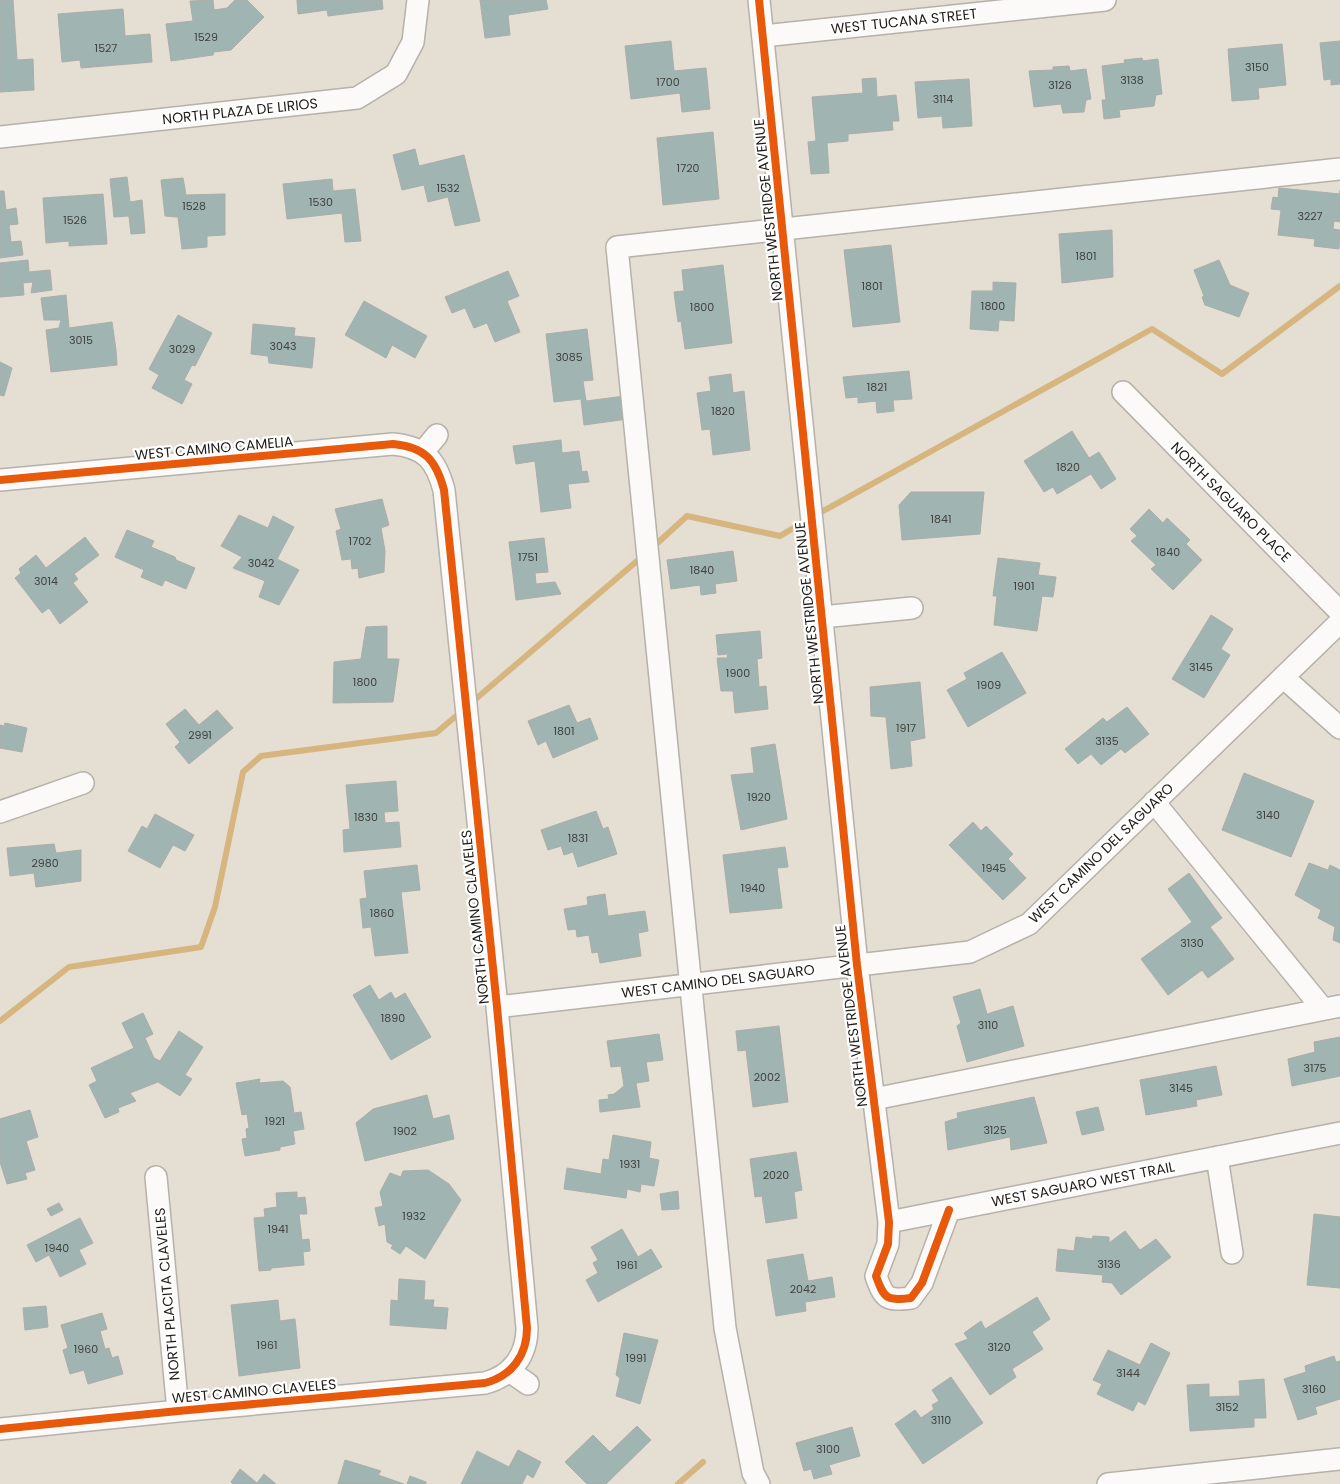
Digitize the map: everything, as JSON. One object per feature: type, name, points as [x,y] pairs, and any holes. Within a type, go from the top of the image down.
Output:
[{"type":"street","name":"NORTH PLAZA DE LIRIOS","points":[[0,137],[357,98],[396,74],[413,42],[418,0]]},
{"type":"street","name":"NORTH WESTRIDGE AVENUE","points":[[759,0],[857,965],[889,1222]]},
{"type":"street","name":"WEST TUCANA STREET","points":[[763,36],[1105,0]]},
{"type":"street","points":[[759,1484],[753,1473],[725,1328],[617,247],[1340,169]]},
{"type":"street","name":"NORTH SAGUARO PLACE","points":[[1123,392],[1340,612]]},
{"type":"street","points":[[426,454],[437,434]]},
{"type":"street","name":"WEST CAMINO CAMELIA","points":[[0,480],[393,444],[407,445],[426,454]]},
{"type":"street","name":"NORTH CAMINO CLAVELES","points":[[426,454],[438,470],[444,490],[497,1008],[527,1328],[527,1339],[522,1354],[508,1372]]},
{"type":"street","name":"NORTH WESTRIDGE AVENUE","points":[[822,617],[912,608]]},
{"type":"street","name":"WEST CAMINO DEL SAGUARO","points":[[497,1008],[970,952],[1029,924],[1340,622]]},
{"type":"street","points":[[1283,677],[1340,728]]},
{"type":"street","points":[[0,812],[83,782]]},
{"type":"street","points":[[874,1099],[1331,1007],[1154,802]]},
{"type":"street","name":"WEST SAGUARO WEST TRAIL","points":[[889,1222],[1340,1133]]},
{"type":"street","points":[[1217,1157],[1232,1254]]},
{"type":"street","name":"NORTH PLACITA CLAVELES","points":[[156,1177],[178,1411]]},
{"type":"street","points":[[889,1222],[888,1244],[876,1276],[881,1292],[893,1300],[911,1298],[922,1283],[949,1210]]},
{"type":"street","points":[[508,1372],[528,1384]]},
{"type":"street","name":"WEST CAMINO CLAVELES","points":[[0,1429],[485,1383],[499,1379],[508,1372]]},
{"type":"street","points":[[1108,1484],[1340,1459]]},
{"type":"building","points":[[0,0],[13,0],[17,60],[33,59],[34,90],[0,92]]},
{"type":"building","points":[[213,0],[214,10],[227,8],[235,0],[247,0],[264,17],[231,50],[214,52],[213,55],[171,61],[166,24],[193,21],[190,1]]},
{"type":"building","points":[[297,0],[382,0],[383,9],[328,16],[327,10],[298,14]]},
{"type":"building","points":[[480,0],[546,0],[548,9],[508,15],[510,35],[485,38]]},
{"type":"building","points":[[123,9],[125,36],[150,34],[152,62],[81,68],[80,60],[62,62],[58,14]]},
{"type":"building","points":[[671,41],[674,71],[706,68],[710,109],[682,112],[680,93],[631,99],[625,46]]},
{"type":"building","points":[[1340,41],[1340,84],[1331,85],[1331,79],[1324,80],[1320,43]]},
{"type":"building","points":[[1282,44],[1286,85],[1258,88],[1259,99],[1232,101],[1228,49]]},
{"type":"building","points":[[1142,58],[1143,61],[1158,59],[1162,94],[1156,95],[1154,106],[1119,110],[1120,117],[1104,119],[1102,100],[1106,100],[1102,66],[1125,63],[1124,60]]},
{"type":"building","points":[[1069,66],[1070,71],[1086,69],[1091,99],[1086,100],[1084,112],[1063,113],[1061,104],[1034,107],[1029,71],[1053,70],[1053,67]]},
{"type":"building","points":[[876,78],[877,97],[896,95],[899,121],[892,121],[893,130],[848,134],[848,141],[827,143],[829,173],[811,174],[808,142],[816,141],[812,97],[863,93],[862,79]]},
{"type":"building","points":[[969,79],[972,126],[943,128],[942,116],[918,118],[915,82]]},
{"type":"building","points":[[713,132],[719,199],[663,205],[657,138]]},
{"type":"building","points":[[415,149],[419,166],[464,155],[480,221],[455,226],[448,197],[428,202],[424,185],[402,190],[393,155]]},
{"type":"building","points":[[127,177],[130,202],[142,200],[145,233],[131,234],[129,216],[114,217],[110,179]]},
{"type":"building","points":[[183,178],[186,195],[225,194],[225,235],[207,236],[207,247],[182,249],[178,217],[165,216],[161,180]]},
{"type":"building","points":[[332,179],[333,191],[355,189],[361,241],[345,242],[342,213],[287,219],[283,184]]},
{"type":"building","points":[[1279,188],[1340,194],[1340,222],[1334,221],[1333,229],[1340,230],[1339,249],[1314,246],[1315,239],[1278,235],[1281,210],[1271,209],[1273,197],[1278,198]]},
{"type":"building","points":[[0,191],[4,191],[6,210],[16,208],[18,224],[9,225],[11,242],[21,241],[23,255],[0,258]]},
{"type":"building","points":[[103,194],[107,244],[69,246],[69,241],[46,243],[43,198]]},
{"type":"building","points":[[1112,230],[1113,277],[1062,283],[1059,234]]},
{"type":"building","points":[[891,245],[900,322],[853,327],[844,250]]},
{"type":"building","points":[[28,260],[29,272],[50,270],[52,290],[31,293],[33,282],[23,283],[24,295],[0,297],[0,263]]},
{"type":"building","points":[[1219,260],[1230,285],[1249,293],[1239,317],[1205,305],[1202,297],[1204,296],[1194,270]]},
{"type":"building","points":[[723,265],[732,343],[685,349],[681,321],[678,322],[674,292],[684,291],[682,270]]},
{"type":"building","points":[[508,271],[519,296],[507,301],[520,332],[495,342],[487,323],[474,328],[465,308],[452,313],[445,297]]},
{"type":"building","points":[[993,282],[1016,283],[1014,321],[999,320],[998,331],[970,329],[972,291],[993,291]]},
{"type":"building","points":[[66,295],[69,328],[112,322],[117,365],[51,372],[46,330],[59,328],[61,320],[44,320],[41,298]]},
{"type":"building","points":[[364,301],[427,336],[415,358],[392,345],[386,358],[345,335]]},
{"type":"building","points":[[178,315],[212,333],[195,366],[192,365],[184,380],[192,384],[182,404],[152,388],[159,375],[149,369]]},
{"type":"building","points":[[253,324],[295,328],[294,336],[315,338],[312,368],[269,363],[268,356],[251,354]]},
{"type":"building","points":[[587,329],[593,380],[583,381],[586,401],[625,396],[628,419],[584,425],[581,399],[554,402],[546,334]]},
{"type":"building","points":[[0,362],[12,368],[4,396],[0,395]]},
{"type":"building","points":[[909,371],[912,399],[893,400],[894,411],[877,413],[876,401],[858,403],[858,397],[846,398],[843,377]]},
{"type":"building","points":[[731,374],[733,393],[744,391],[750,450],[713,455],[710,429],[702,430],[697,393],[711,391],[709,377]]},
{"type":"building","points":[[1072,431],[1089,458],[1099,452],[1116,479],[1101,489],[1091,474],[1057,494],[1053,487],[1044,492],[1024,461]]},
{"type":"building","points":[[561,440],[562,453],[579,451],[582,472],[587,471],[589,482],[568,484],[571,508],[541,512],[535,461],[516,464],[513,446]]},
{"type":"building","points":[[911,492],[984,492],[980,534],[902,540],[899,505]]},
{"type":"building","points":[[382,499],[389,525],[381,528],[385,551],[384,572],[359,578],[358,568],[352,569],[351,559],[342,560],[336,531],[341,529],[335,509]]},
{"type":"building","points":[[1149,509],[1163,523],[1167,518],[1190,540],[1186,544],[1202,560],[1173,590],[1151,569],[1156,565],[1131,541],[1137,536],[1130,529]]},
{"type":"building","points":[[239,515],[268,528],[273,516],[294,527],[277,559],[299,570],[279,605],[259,597],[265,581],[233,568],[242,557],[221,546]]},
{"type":"building","points":[[127,530],[154,541],[151,547],[195,568],[186,589],[165,580],[162,586],[141,577],[144,570],[115,557]]},
{"type":"building","points":[[85,537],[99,555],[74,574],[78,579],[73,583],[88,602],[60,624],[49,608],[42,613],[15,578],[21,573],[19,569],[36,555],[46,568]]},
{"type":"building","points":[[544,538],[548,572],[535,573],[536,584],[555,582],[561,594],[516,600],[509,542]]},
{"type":"building","points":[[733,551],[737,581],[715,584],[716,593],[701,595],[700,585],[671,589],[667,560]]},
{"type":"building","points":[[998,558],[1040,563],[1038,575],[1056,577],[1053,597],[1042,596],[1037,631],[994,625],[997,596],[993,596]]},
{"type":"building","points":[[1211,615],[1233,629],[1221,649],[1230,655],[1204,698],[1172,679]]},
{"type":"building","points":[[387,626],[387,659],[399,659],[393,702],[333,703],[334,662],[361,659],[366,627]]},
{"type":"building","points":[[760,631],[762,658],[757,659],[759,687],[766,686],[768,709],[735,713],[733,691],[721,691],[717,658],[727,658],[728,654],[718,655],[716,635]]},
{"type":"building","points":[[1002,652],[1026,693],[968,727],[947,690],[967,679],[964,673]]},
{"type":"building","points":[[920,682],[925,738],[910,741],[912,766],[891,769],[886,717],[871,716],[870,687]]},
{"type":"building","points":[[569,705],[577,723],[590,718],[598,739],[553,758],[546,741],[538,745],[528,721]]},
{"type":"building","points":[[1127,707],[1149,734],[1125,753],[1121,749],[1101,765],[1091,754],[1078,764],[1065,749],[1103,718],[1107,722]]},
{"type":"building","points":[[185,709],[199,725],[217,710],[233,728],[189,764],[175,747],[180,742],[166,724]]},
{"type":"building","points":[[5,723],[27,728],[22,752],[0,748],[0,725],[4,726]]},
{"type":"building","points":[[775,744],[787,819],[741,830],[731,775],[754,773],[751,748]]},
{"type":"building","points":[[1244,773],[1314,801],[1291,857],[1222,830]]},
{"type":"building","points":[[396,781],[398,811],[384,812],[385,823],[399,822],[401,847],[344,852],[343,830],[350,829],[346,785]]},
{"type":"building","points":[[596,811],[603,829],[608,827],[617,854],[578,867],[573,852],[564,855],[561,846],[548,850],[541,830]]},
{"type":"building","points":[[155,814],[194,835],[185,851],[173,845],[160,868],[128,851],[142,826],[147,829]]},
{"type":"building","points":[[973,822],[981,831],[986,826],[1013,854],[1008,859],[1026,878],[1003,900],[949,845]]},
{"type":"building","points":[[54,844],[56,853],[81,850],[81,881],[36,887],[34,873],[10,876],[7,848]]},
{"type":"building","points":[[785,847],[788,867],[777,868],[782,908],[730,913],[723,855]]},
{"type":"building","points":[[1309,863],[1328,870],[1330,865],[1340,870],[1340,943],[1333,940],[1335,927],[1318,918],[1321,910],[1295,895]]},
{"type":"building","points":[[417,865],[420,890],[401,892],[408,953],[375,956],[371,927],[363,928],[360,899],[367,898],[364,871]]},
{"type":"building","points":[[1189,873],[1222,918],[1210,927],[1234,959],[1208,978],[1202,970],[1168,995],[1141,959],[1192,922],[1168,889]]},
{"type":"building","points":[[605,894],[608,916],[645,911],[648,931],[638,933],[641,956],[600,963],[598,952],[592,953],[589,935],[577,937],[576,929],[568,930],[564,909],[588,905],[587,897]]},
{"type":"building","points":[[370,985],[379,1000],[391,992],[395,999],[405,993],[431,1037],[391,1060],[353,995]]},
{"type":"building","points":[[980,989],[987,1014],[1013,1006],[1024,1046],[967,1062],[957,1026],[961,1023],[953,997]]},
{"type":"building","points":[[143,1013],[153,1034],[145,1038],[154,1058],[160,1061],[179,1031],[203,1047],[185,1075],[192,1079],[180,1096],[158,1082],[130,1093],[136,1101],[118,1108],[119,1112],[105,1118],[89,1085],[97,1081],[91,1068],[134,1048],[122,1023]]},
{"type":"building","points":[[779,1026],[788,1102],[753,1107],[746,1050],[738,1051],[736,1031]]},
{"type":"building","points":[[659,1034],[663,1060],[646,1062],[649,1081],[636,1083],[640,1107],[600,1112],[599,1100],[609,1099],[608,1095],[614,1094],[624,1086],[621,1066],[611,1067],[607,1041]]},
{"type":"building","points":[[1340,1037],[1340,1076],[1292,1086],[1288,1059],[1315,1052],[1314,1042]]},
{"type":"building","points":[[1216,1066],[1222,1095],[1196,1100],[1197,1106],[1146,1115],[1140,1080]]},
{"type":"building","points":[[260,1079],[259,1083],[283,1081],[290,1087],[294,1113],[301,1112],[304,1129],[293,1131],[295,1144],[280,1147],[280,1150],[245,1156],[242,1139],[247,1138],[246,1129],[249,1128],[247,1114],[242,1115],[236,1083]]},
{"type":"building","points":[[427,1095],[433,1119],[449,1115],[454,1139],[365,1161],[356,1123],[373,1109]]},
{"type":"building","points":[[1034,1097],[1047,1143],[1011,1150],[1010,1137],[948,1150],[945,1122],[958,1118],[957,1113]]},
{"type":"building","points":[[1098,1107],[1104,1130],[1082,1135],[1076,1112]]},
{"type":"building","points":[[30,1110],[38,1137],[26,1141],[35,1170],[25,1173],[27,1179],[7,1184],[0,1162],[0,1119]]},
{"type":"building","points":[[613,1135],[651,1142],[649,1158],[659,1160],[654,1186],[641,1184],[640,1192],[627,1189],[626,1198],[564,1189],[567,1168],[601,1174],[603,1159],[609,1160]]},
{"type":"building","points":[[796,1152],[802,1190],[794,1192],[797,1218],[766,1223],[762,1196],[755,1197],[750,1159]]},
{"type":"building","points":[[428,1170],[449,1184],[461,1200],[425,1259],[406,1246],[400,1254],[391,1248],[393,1245],[387,1242],[385,1224],[379,1226],[375,1208],[383,1206],[380,1192],[390,1173],[401,1177],[403,1171]]},
{"type":"building","points":[[678,1191],[679,1209],[662,1210],[660,1194]]},
{"type":"building","points":[[297,1192],[297,1198],[305,1197],[307,1214],[299,1214],[302,1240],[309,1239],[310,1251],[303,1252],[304,1265],[259,1271],[254,1218],[265,1217],[264,1209],[277,1207],[276,1193]]},
{"type":"building","points":[[59,1203],[63,1210],[51,1216],[47,1209]]},
{"type":"building","points":[[1314,1214],[1340,1217],[1340,1288],[1307,1285]]},
{"type":"building","points":[[80,1218],[93,1243],[79,1250],[86,1264],[60,1277],[49,1255],[36,1262],[27,1245]]},
{"type":"building","points":[[622,1229],[638,1257],[651,1249],[662,1267],[598,1302],[586,1280],[598,1273],[593,1263],[598,1260],[591,1247]]},
{"type":"building","points":[[1125,1231],[1140,1250],[1156,1239],[1171,1257],[1121,1295],[1112,1283],[1102,1282],[1103,1275],[1056,1271],[1058,1249],[1074,1251],[1076,1237],[1092,1239],[1093,1236],[1109,1237],[1109,1243]]},
{"type":"building","points":[[803,1254],[808,1281],[832,1277],[835,1297],[805,1302],[806,1311],[776,1316],[767,1260]]},
{"type":"building","points":[[399,1279],[425,1281],[424,1300],[434,1300],[433,1307],[448,1308],[446,1329],[390,1325],[391,1300],[398,1301]]},
{"type":"building","points":[[1037,1297],[1050,1319],[1032,1332],[1043,1349],[1012,1369],[1016,1377],[990,1395],[955,1344],[968,1339],[964,1333],[981,1321],[985,1329]]},
{"type":"building","points":[[278,1300],[280,1321],[295,1319],[300,1368],[239,1376],[231,1305]]},
{"type":"building","points":[[46,1306],[48,1327],[25,1330],[23,1308]]},
{"type":"building","points":[[102,1313],[107,1329],[100,1331],[105,1349],[109,1348],[112,1358],[118,1356],[123,1374],[88,1384],[84,1370],[70,1374],[63,1350],[68,1348],[61,1325]]},
{"type":"building","points":[[624,1333],[658,1340],[640,1404],[616,1396],[620,1378],[616,1375]]},
{"type":"building","points":[[1151,1343],[1170,1353],[1145,1405],[1138,1401],[1133,1411],[1097,1394],[1102,1384],[1093,1380],[1108,1350],[1140,1365]]},
{"type":"building","points":[[1334,1356],[1336,1362],[1340,1361],[1340,1399],[1315,1407],[1317,1414],[1298,1420],[1284,1379],[1306,1372],[1305,1366]]},
{"type":"building","points":[[951,1377],[983,1423],[923,1464],[895,1424],[915,1410],[921,1418],[934,1409],[932,1405],[939,1401],[932,1390]]},
{"type":"building","points":[[1264,1379],[1266,1418],[1254,1418],[1254,1427],[1190,1431],[1187,1385],[1209,1384],[1209,1397],[1240,1396],[1239,1381]]},
{"type":"building","points":[[637,1426],[651,1440],[606,1484],[587,1484],[565,1462],[593,1435],[610,1452]]},
{"type":"building","points":[[852,1427],[860,1456],[829,1465],[832,1474],[814,1479],[811,1469],[804,1471],[796,1443]]},
{"type":"building","points":[[518,1450],[541,1462],[533,1478],[527,1474],[522,1484],[461,1484],[477,1451],[509,1467]]},
{"type":"building","points":[[345,1460],[381,1471],[378,1475],[404,1484],[338,1484]]},
{"type":"building","points":[[240,1469],[257,1483],[264,1474],[276,1484],[233,1484],[231,1482]]},
{"type":"building","points":[[410,1476],[426,1482],[426,1484],[407,1484]]},
{"type":"waterway","points":[[816,515],[1152,329],[1222,374],[1340,286]]},
{"type":"waterway","points":[[652,548],[687,516],[780,536],[807,520]]},
{"type":"waterway","points":[[471,703],[644,555]]},
{"type":"waterway","points":[[0,1021],[69,967],[201,947],[215,907],[243,772],[261,756],[436,733],[462,711]]},
{"type":"waterway","points":[[678,1484],[703,1462]]},
{"type":"cycle path","points":[[759,0],[857,965],[889,1222],[888,1244],[876,1276],[881,1290],[888,1297],[897,1299],[911,1298],[922,1283],[949,1210]]},
{"type":"cycle path","points":[[0,480],[393,444],[413,448],[428,457],[433,463],[444,490],[497,1007],[527,1328],[524,1347],[516,1363],[503,1375],[485,1383],[0,1429]]}]
